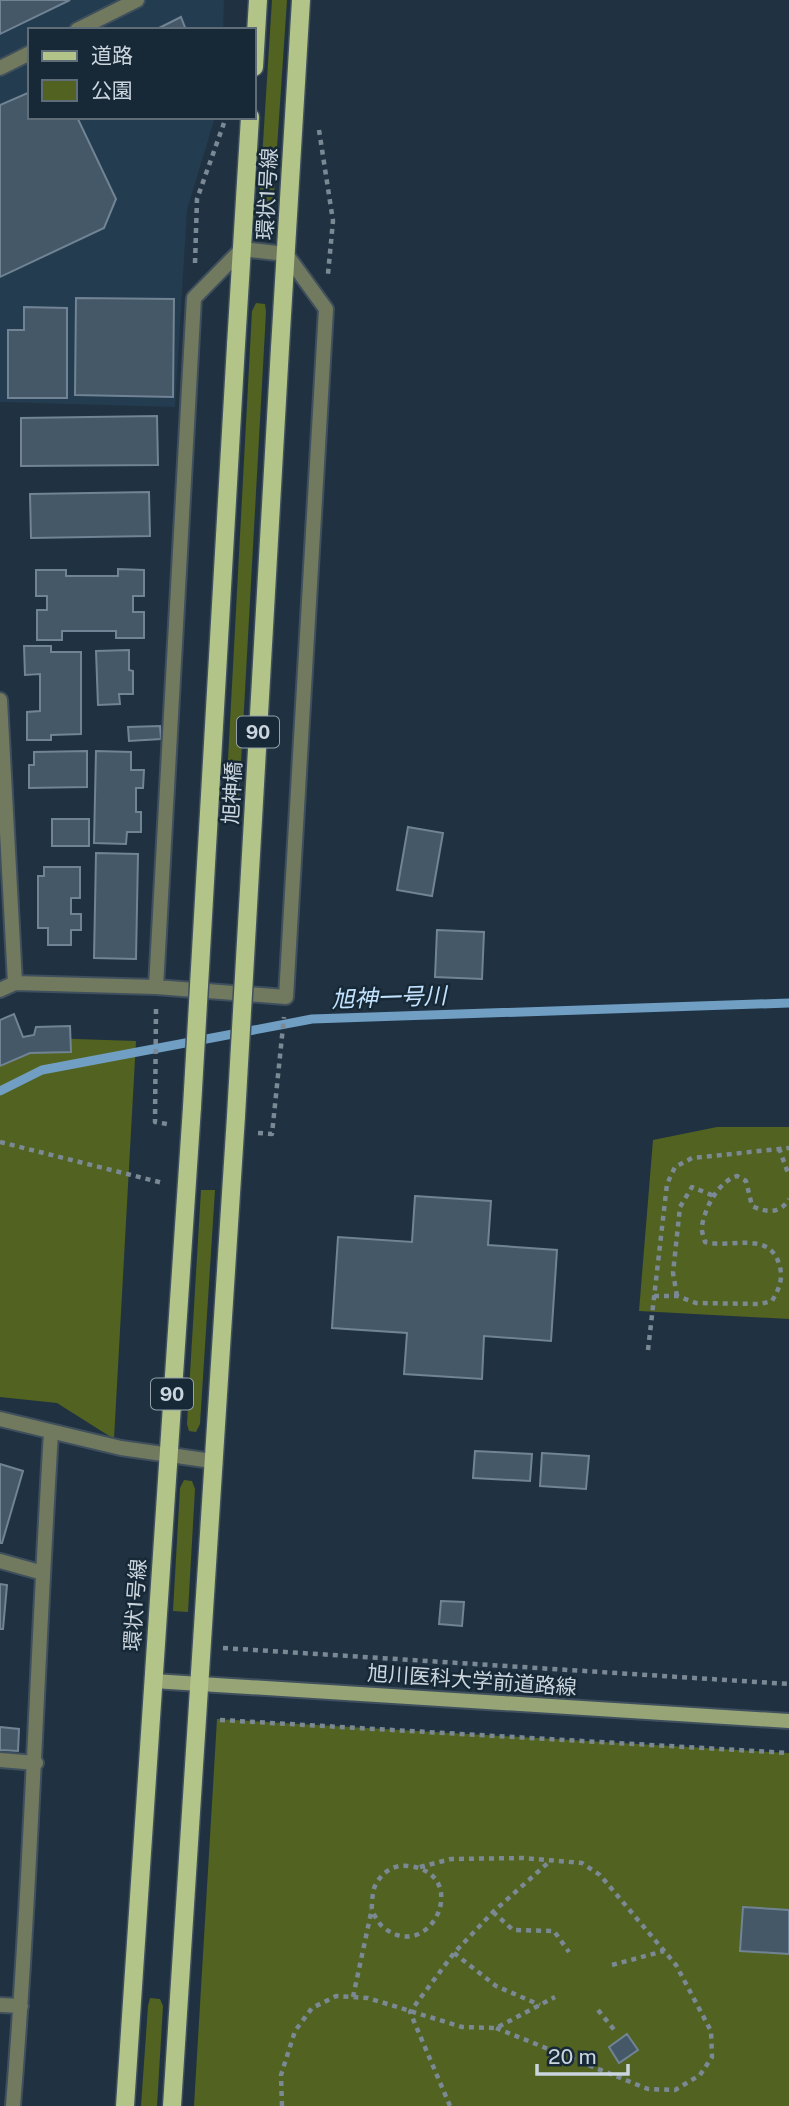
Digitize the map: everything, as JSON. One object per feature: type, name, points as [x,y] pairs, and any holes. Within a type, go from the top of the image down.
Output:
[{"type":"main road","points":[[256,34],[258,0]]},
{"type":"main road","name":"環状1号線","points":[[280,348],[301,0]]},
{"type":"main road","name":"環状1号線","points":[[236,345],[250,119]]},
{"type":"main road","name":"旭神橋","points":[[192,1107],[236,345]]},
{"type":"main road","name":"旭神橋","points":[[212,1461],[236,1116],[280,348]]},
{"type":"main road","name":"環状1号線","points":[[125,2106],[192,1107]]},
{"type":"main road","name":"90","points":[[172,2106],[212,1461]]},
{"type":"street","points":[[81,28],[137,0]]},
{"type":"street","points":[[0,68],[28,54]]},
{"type":"street","points":[[0,990],[15,983],[156,987],[286,997],[326,309],[286,254],[242,249],[194,298],[156,987]]},
{"type":"street","points":[[0,700],[15,983]]},
{"type":"street","points":[[0,1419],[51,1433],[212,1461]]},
{"type":"street","points":[[13,2106],[36,1763],[51,1433]]},
{"type":"street","points":[[0,1561],[43,1573]]},
{"type":"street","name":"旭川医科大学前道路線","points":[[153,1681],[789,1721]]},
{"type":"street","points":[[0,1760],[36,1763]]},
{"type":"street","points":[[0,2005],[21,2006]]},
{"type":"path","points":[[194,298],[197,200],[226,119]]},
{"type":"path","points":[[318,123],[333,220],[326,309]]},
{"type":"path","points":[[156,987],[155,1122],[167,1124]]},
{"type":"path","points":[[253,1133],[272,1134],[286,997]]},
{"type":"path","points":[[0,1142],[163,1183]]},
{"type":"path","points":[[779,1148],[789,1176]]},
{"type":"path","points":[[648,1350],[667,1184],[675,1167],[692,1157],[789,1148]]},
{"type":"path","points":[[654,1296],[677,1296],[696,1303],[760,1304],[772,1301],[779,1290],[782,1273],[777,1256],[766,1247],[749,1242],[717,1246],[705,1242],[701,1228],[714,1196],[727,1179],[737,1176],[746,1181],[752,1206],[765,1212],[778,1210],[789,1199]]},
{"type":"path","points":[[677,1296],[673,1273],[680,1207],[692,1188],[714,1196]]},
{"type":"path","points":[[222,1648],[789,1684]]},
{"type":"path","points":[[218,1719],[789,1753]]},
{"type":"path","points":[[282,2106],[281,2075],[295,2031],[312,2008],[336,1996],[368,1998],[462,2027],[496,2028],[648,2088],[676,2090],[700,2074],[712,2057],[710,2031],[676,1965],[600,1875],[582,1863],[523,1858],[451,1859],[420,1867],[401,1865],[383,1873],[372,1889],[371,1909],[353,1997]]},
{"type":"path","points":[[411,2012],[454,1953],[493,1912],[551,1860]]},
{"type":"path","points":[[371,1909],[381,1926],[400,1936],[421,1934],[437,1920],[442,1900],[436,1880],[420,1867]]},
{"type":"path","points":[[493,1912],[513,1930],[554,1931],[569,1952]]},
{"type":"path","points":[[612,1965],[664,1951]]},
{"type":"path","points":[[454,1953],[496,1986],[541,2005]]},
{"type":"path","points":[[496,2028],[555,1997]]},
{"type":"path","points":[[598,2010],[616,2032]]},
{"type":"path","points":[[411,2012],[450,2106]]},
{"type":"shaded area","points":[[0,0],[224,0],[223,28],[28,28],[28,119],[214,119],[187,210],[175,407],[0,402]]},
{"type":"green space","points":[[272,0],[287,0],[273,207],[269,212],[262,211],[259,206]]},
{"type":"green space","points":[[256,303],[265,304],[266,312],[238,817],[225,816],[252,311]]},
{"type":"green space","points":[[15,1037],[136,1041],[114,1439],[57,1403],[0,1397],[0,1044]]},
{"type":"green space","points":[[717,1127],[789,1127],[789,1319],[639,1311],[653,1140]]},
{"type":"green space","points":[[201,1190],[215,1190],[200,1424],[196,1432],[189,1431],[187,1424]]},
{"type":"green space","points":[[184,1480],[192,1481],[195,1489],[188,1612],[173,1611],[180,1488]]},
{"type":"green space","points":[[217,1719],[789,1753],[789,2106],[194,2106]]},
{"type":"green space","points":[[150,1998],[160,1999],[163,2006],[157,2106],[141,2106],[148,2006]]},
{"type":"building","points":[[0,0],[70,0],[0,34]]},
{"type":"building","points":[[181,17],[185,28],[159,28]]},
{"type":"building","points":[[28,93],[28,119],[78,119],[116,199],[104,228],[0,277],[0,105]]},
{"type":"building","points":[[76,298],[174,299],[173,397],[75,395]]},
{"type":"building","points":[[24,307],[67,308],[67,398],[8,398],[8,330],[24,330]]},
{"type":"building","points":[[157,416],[158,465],[21,466],[21,418]]},
{"type":"building","points":[[149,492],[150,536],[31,538],[30,494]]},
{"type":"building","points":[[118,569],[144,570],[144,596],[133,596],[133,612],[144,612],[144,638],[116,638],[116,631],[62,631],[62,640],[37,640],[37,610],[47,610],[47,596],[36,596],[36,570],[66,570],[66,576],[118,576]]},
{"type":"building","points":[[24,646],[51,646],[51,652],[81,652],[81,734],[51,735],[51,740],[27,740],[27,712],[40,711],[40,674],[25,675]]},
{"type":"building","points":[[129,650],[133,694],[119,694],[120,704],[98,705],[96,651]]},
{"type":"building","points":[[160,726],[161,739],[129,741],[128,727]]},
{"type":"building","points":[[87,751],[87,787],[29,788],[29,765],[34,765],[34,752]]},
{"type":"building","points":[[96,751],[131,752],[131,770],[144,770],[143,788],[136,788],[136,812],[141,812],[141,832],[127,832],[126,844],[94,843]]},
{"type":"building","points":[[52,819],[89,819],[89,846],[52,846]]},
{"type":"building","points":[[408,827],[443,833],[432,896],[397,890]]},
{"type":"building","points":[[96,853],[138,854],[136,959],[94,958]]},
{"type":"building","points":[[44,867],[80,867],[80,898],[71,898],[71,914],[81,914],[81,930],[71,930],[71,945],[48,945],[48,928],[38,928],[38,876],[44,876]]},
{"type":"building","points":[[437,930],[484,932],[482,979],[435,977]]},
{"type":"building","points":[[14,1014],[23,1037],[34,1035],[36,1027],[70,1026],[71,1052],[30,1053],[0,1066],[0,1020]]},
{"type":"building","points":[[415,1196],[491,1201],[488,1245],[557,1250],[551,1341],[484,1336],[482,1379],[404,1374],[407,1333],[332,1328],[338,1237],[412,1242]]},
{"type":"building","points":[[475,1451],[532,1454],[530,1481],[473,1478]]},
{"type":"building","points":[[542,1453],[589,1456],[586,1489],[540,1486]]},
{"type":"building","points":[[0,1464],[23,1471],[2,1543],[0,1543]]},
{"type":"building","points":[[0,1584],[7,1585],[3,1629],[0,1629]]},
{"type":"building","points":[[441,1601],[464,1602],[462,1626],[439,1624]]},
{"type":"building","points":[[0,1727],[19,1729],[18,1751],[0,1750]]},
{"type":"building","points":[[743,1907],[789,1910],[789,1954],[740,1951]]},
{"type":"building","points":[[627,2034],[638,2050],[619,2063],[609,2047]]},
{"type":"waterway","name":"旭神一号川","points":[[0,1091],[42,1070],[312,1019],[789,1003]]}]
